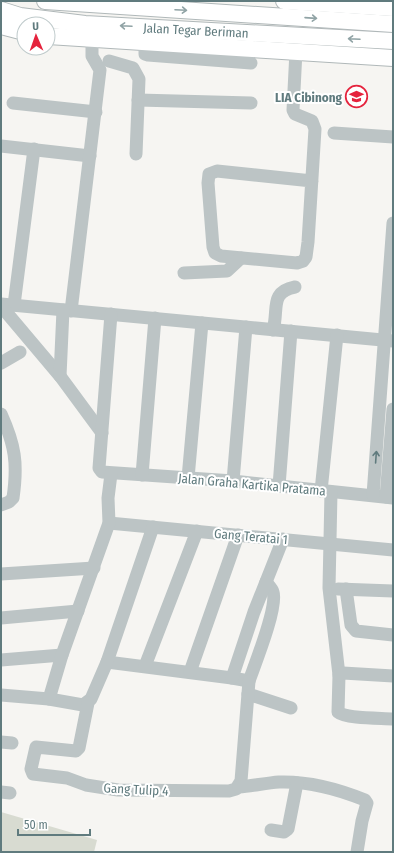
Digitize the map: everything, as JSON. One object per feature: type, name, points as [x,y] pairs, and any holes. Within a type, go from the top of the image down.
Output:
[{"type":"main road","name":"Jalan Tegar Beriman","points":[[45,1],[86,5],[260,8],[393,24]]},
{"type":"main road","points":[[284,1],[393,8]]},
{"type":"main road","points":[[85,24],[86,5]]},
{"type":"main road","name":"Jalan Tegar Beriman","points":[[1,10],[20,16],[255,49],[393,58]]},
{"type":"main road","points":[[1,26],[16,30]]},
{"type":"main road","name":"Jalan Tegar Beriman","points":[[56,37],[145,42],[211,53],[393,41]]},
{"type":"street","points":[[92,39],[92,56],[105,65],[133,68],[139,78],[136,154]]},
{"type":"street","points":[[60,376],[67,310],[96,112],[105,65],[114,40]]},
{"type":"street","points":[[296,51],[293,110],[295,114],[312,121],[314,124],[312,181],[306,256],[302,261],[297,263],[221,256],[215,253],[213,247],[208,183],[209,174],[217,171],[312,181]]},
{"type":"street","points":[[138,100],[251,103]]},
{"type":"street","points":[[12,103],[96,112]]},
{"type":"street","points":[[334,133],[393,137]]},
{"type":"street","points":[[1,146],[90,156]]},
{"type":"street","points":[[34,149],[5,305],[102,433]]},
{"type":"street","points":[[384,497],[393,223]]},
{"type":"street","points":[[184,273],[227,271],[241,258]]},
{"type":"street","points":[[273,330],[278,296],[284,289],[295,286]]},
{"type":"street","points":[[5,305],[389,340]]},
{"type":"street","points":[[49,699],[62,655],[109,523],[108,503],[111,474],[102,472],[99,468],[111,314]]},
{"type":"street","points":[[142,475],[155,318]]},
{"type":"street","points":[[188,478],[202,323]]},
{"type":"street","points":[[233,481],[246,327]]},
{"type":"street","points":[[279,486],[291,331]]},
{"type":"street","points":[[338,336],[326,491],[330,544],[329,588],[339,675],[338,712],[341,714],[393,719]]},
{"type":"street","points":[[1,363],[20,352]]},
{"type":"street","points":[[384,497],[393,409]]},
{"type":"street","points":[[1,414],[10,435],[15,453],[13,498],[10,502],[1,505]]},
{"type":"street","name":"Jalan Graha Kartika Pratama","points":[[111,474],[233,481],[384,497]]},
{"type":"street","name":"Gang Teratai 1","points":[[109,523],[393,550]]},
{"type":"street","points":[[1,695],[49,699],[83,705],[88,703],[108,662],[153,527]]},
{"type":"street","points":[[145,666],[197,531]]},
{"type":"street","points":[[190,672],[238,535]]},
{"type":"street","points":[[232,678],[254,612],[283,539]]},
{"type":"street","points":[[1,574],[94,568]]},
{"type":"street","points":[[266,582],[273,592],[272,613],[248,688],[240,784],[278,782],[332,787],[366,801],[357,852]]},
{"type":"street","points":[[329,588],[393,591]]},
{"type":"street","points":[[346,589],[351,625],[356,631],[393,635]]},
{"type":"street","points":[[1,618],[78,611]]},
{"type":"street","points":[[1,660],[62,655]]},
{"type":"street","points":[[108,662],[232,678],[248,688],[291,708]]},
{"type":"street","points":[[339,675],[342,673],[393,676]]},
{"type":"street","name":"Gang Tulip 4","points":[[88,703],[79,748],[76,751],[36,748],[31,769],[33,774],[67,778],[86,785],[118,790],[236,790],[240,784]]},
{"type":"street","points":[[271,830],[284,832],[288,828],[297,783]]},
{"type":"shaded area","points":[[1,812],[97,840],[94,852],[1,852]]},
{"type":"place","name":"LIA Cibinong","points":[[357,97]]}]
